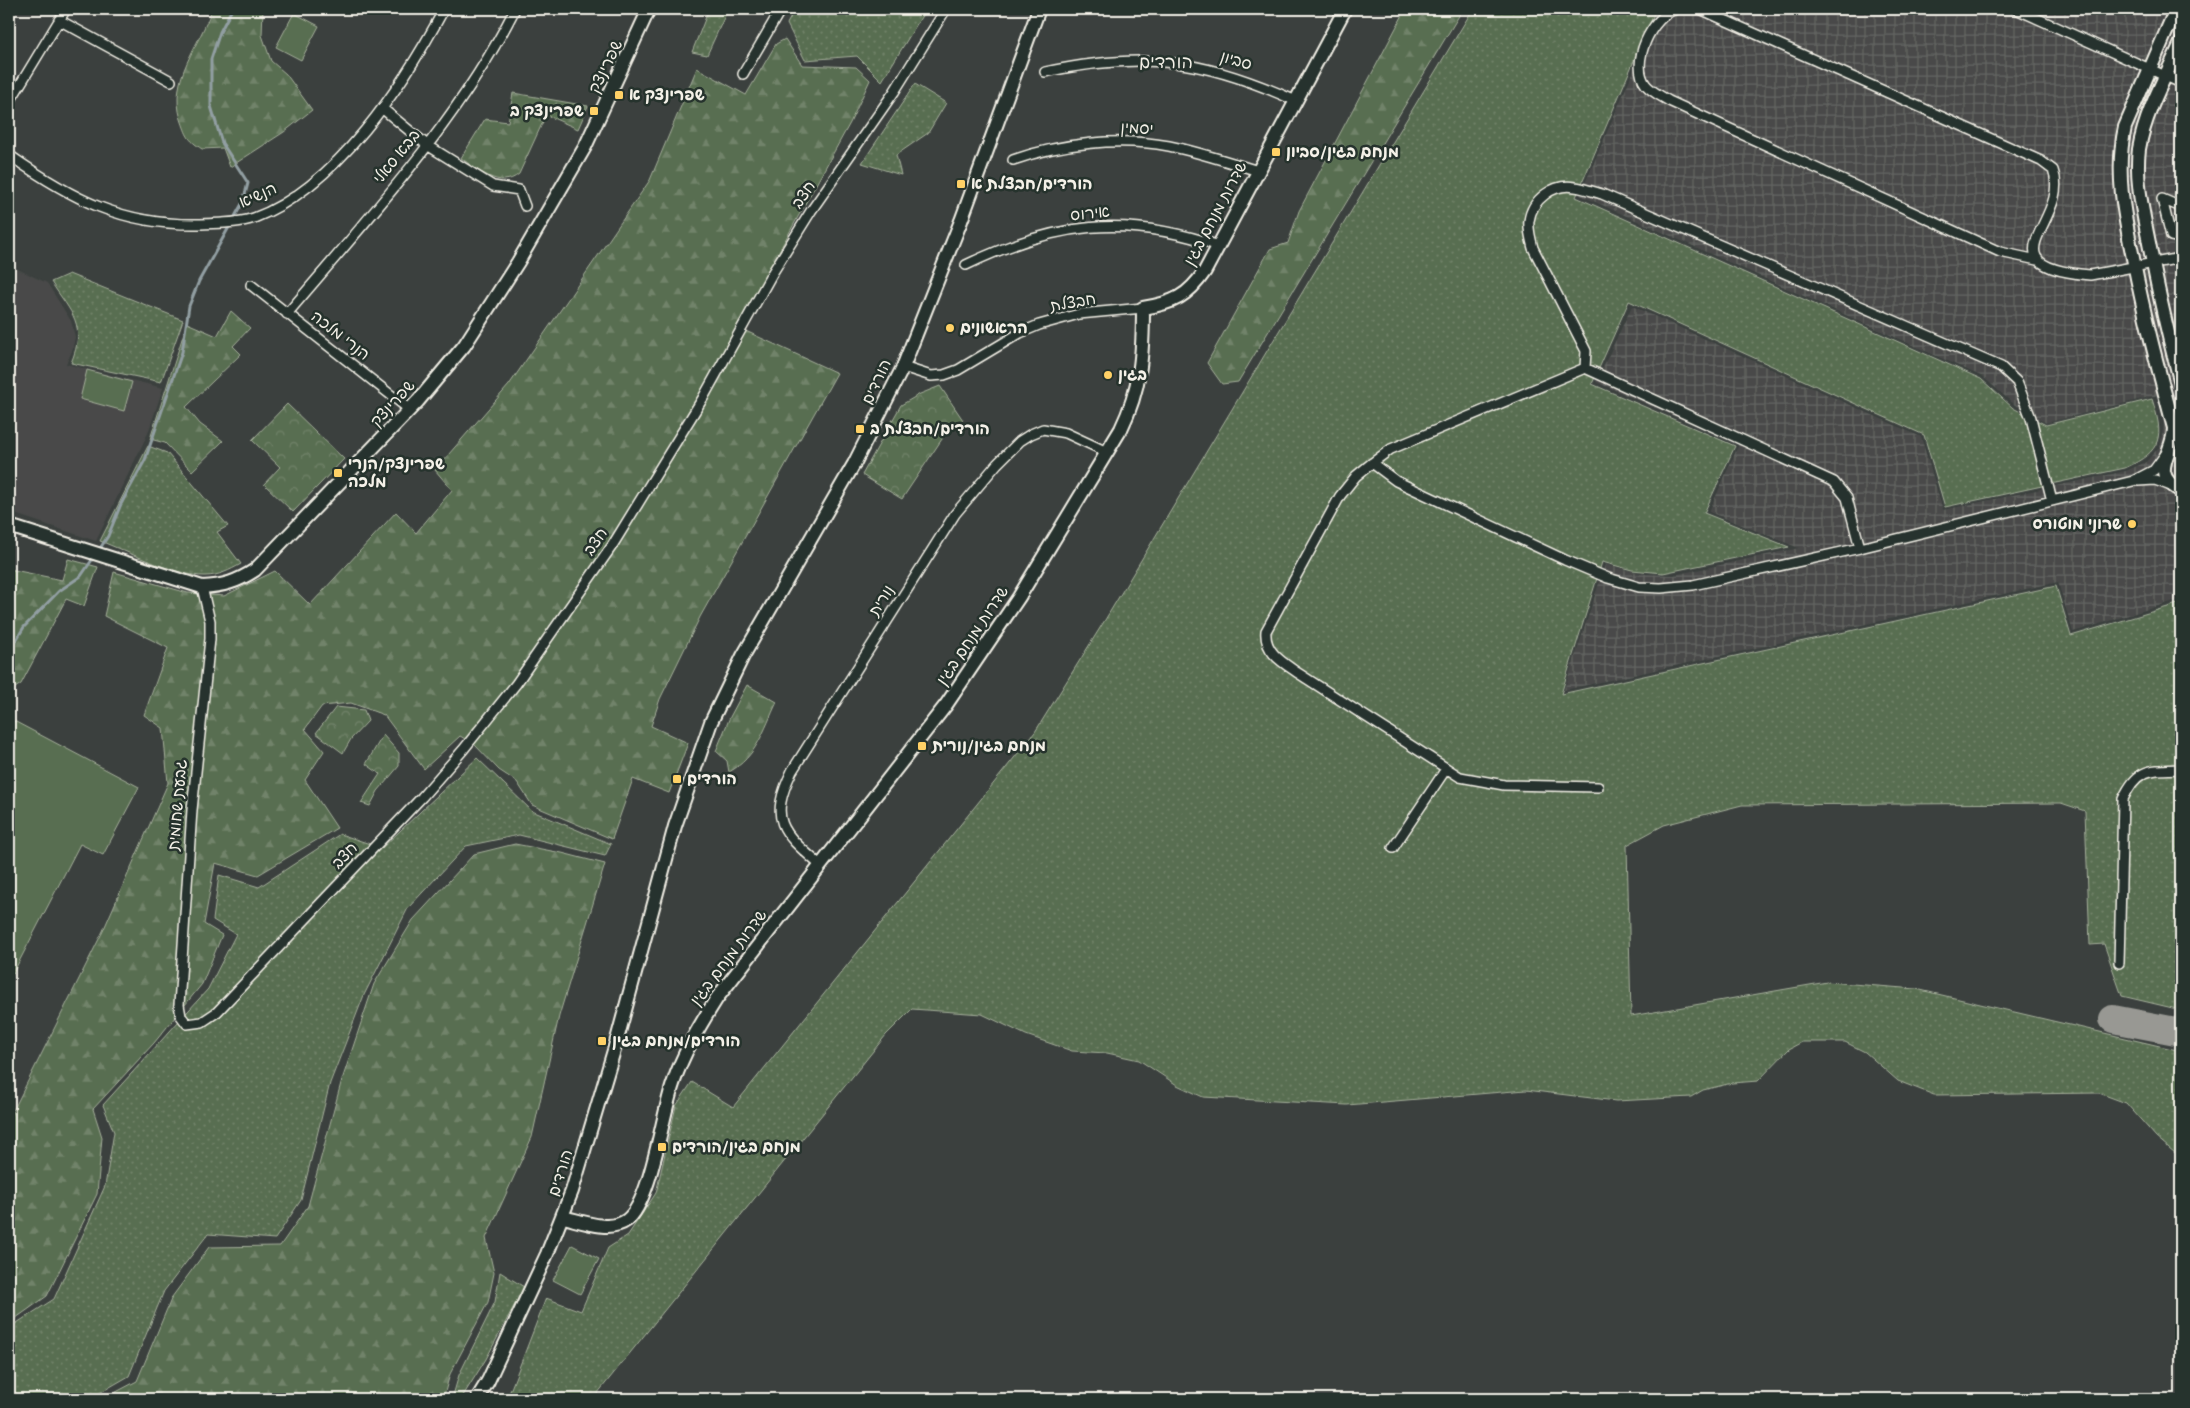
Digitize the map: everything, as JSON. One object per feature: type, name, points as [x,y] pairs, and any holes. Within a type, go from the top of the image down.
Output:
[{"type":"street","points":[[9,103],[66,9]]},
{"type":"street","name":"הנשיא","points":[[9,155],[62,190],[103,210],[129,218],[181,224],[229,223],[253,218],[280,205],[306,187],[337,160],[383,109],[411,68],[444,9]]},
{"type":"street","name":"בבא סאלי","points":[[287,314],[427,145],[463,98],[515,9]]},
{"type":"street","name":"שפרינצק","points":[[9,526],[202,587],[224,586],[240,580],[255,570],[410,410],[464,346],[542,222],[585,147],[619,78],[649,9]]},
{"type":"street","points":[[743,74],[781,9]]},
{"type":"street","name":"חצב","points":[[187,1024],[202,1022],[217,1012],[422,797],[516,684],[612,546],[698,406],[773,272],[811,211],[894,92],[946,9]]},
{"type":"street","name":"הורדים","points":[[477,1399],[488,1381],[563,1217],[581,1165],[675,826],[705,738],[743,656],[854,464],[903,367],[1039,9]]},
{"type":"street","name":"שדרות מנחם בגין","points":[[563,1217],[602,1225],[614,1225],[626,1221],[634,1213],[647,1183],[674,1082],[690,1043],[717,998],[951,698],[1019,597],[1121,429],[1137,391],[1141,373],[1143,308],[1162,305],[1178,299],[1194,288],[1220,246],[1345,9]]},
{"type":"street","points":[[1676,9],[1663,16],[1655,26],[1644,49],[1640,63],[1642,76],[1646,84],[1669,100],[2000,252],[2037,260],[2051,267],[2090,275],[2181,258]]},
{"type":"street","points":[[1700,9],[2042,160],[2053,170],[2056,187],[2033,249],[2037,260]]},
{"type":"street","points":[[2016,9],[2181,83]]},
{"type":"street","points":[[2176,9],[2125,127],[2120,147],[2122,202],[2134,268],[2156,365],[2174,428],[2172,448],[2164,471],[2178,489]]},
{"type":"street","points":[[59,20],[171,81]]},
{"type":"street","points":[[2181,43],[2148,118],[2139,150],[2140,199],[2181,383]]},
{"type":"street","name":"סביון","points":[[1045,72],[1098,63],[1155,59],[1227,72],[1296,100]]},
{"type":"street","points":[[383,109],[427,145],[493,186],[519,190],[526,206]]},
{"type":"street","name":"יסמין","points":[[1013,160],[1037,152],[1087,144],[1140,143],[1194,151],[1258,171]]},
{"type":"street","points":[[1585,368],[1586,351],[1533,248],[1529,220],[1541,197],[1553,188],[1575,186],[1602,194],[2002,367],[2017,382],[2032,418],[2052,501]]},
{"type":"street","points":[[2181,207],[2162,199],[2171,236],[2181,238]]},
{"type":"street","name":"אירוס","points":[[966,265],[1002,248],[1080,228],[1107,226],[1161,229],[1220,246]]},
{"type":"street","name":"הנרי מלכה","points":[[250,285],[410,410]]},
{"type":"street","name":"חבצלת","points":[[903,367],[931,376],[944,375],[958,370],[1020,333],[1048,322],[1079,314],[1143,308]]},
{"type":"street","points":[[1598,787],[1504,785],[1460,777],[1280,660],[1270,649],[1265,640],[1266,631],[1340,496],[1356,476],[1391,449],[1585,368],[1834,482],[1847,498],[1860,548]]},
{"type":"street","name":"נורית","points":[[820,865],[790,838],[783,827],[780,817],[783,789],[792,771],[955,514],[997,464],[1031,434],[1043,429],[1066,432],[1107,452]]},
{"type":"street","points":[[2133,481],[2154,470],[2172,448]]},
{"type":"street","points":[[1372,463],[1396,481],[1565,560],[1639,587],[1662,588],[1693,585],[1860,548],[2133,481],[2155,480],[2178,489]]},
{"type":"street","name":"גבעת שחומית","points":[[187,1024],[181,1016],[179,1005],[192,810],[210,639],[210,621],[202,587]]},
{"type":"street","points":[[1393,848],[1446,769]]},
{"type":"street","points":[[2119,963],[2123,799],[2136,777],[2146,772],[2181,769]]},
{"type":"shaded area","points":[[1660,9],[2181,9],[2181,599],[2073,632],[2058,582],[1564,690],[1605,565],[1645,574],[1674,575],[1799,548],[1709,512],[1739,444],[1596,382],[1632,306],[1921,437],[1943,510],[2126,471],[2146,462],[2160,446],[2164,424],[2158,395],[2046,423],[2015,405],[1983,377],[1580,195]]},
{"type":"shaded area","points":[[9,265],[47,283],[71,321],[75,337],[72,351],[66,364],[163,388],[148,433],[96,541],[9,512]]},
{"type":"green space","points":[[212,9],[263,9],[262,35],[271,61],[286,74],[312,110],[284,132],[230,167],[223,148],[202,149],[190,140],[181,119],[178,104],[182,76],[187,62]]},
{"type":"green space","points":[[709,9],[728,9],[707,55],[692,52]]},
{"type":"green space","points":[[795,9],[926,9],[882,81],[857,56],[805,60],[787,24]]},
{"type":"green space","points":[[1406,9],[1463,9],[1238,382],[1222,384],[1207,363],[1270,249],[1288,243],[1299,211]]},
{"type":"green space","points":[[1473,9],[1656,9],[1576,197],[1981,379],[2013,408],[2046,425],[2152,399],[2158,423],[2159,433],[2153,448],[2138,462],[2125,468],[1945,507],[1924,435],[1629,301],[1592,384],[1735,446],[1704,513],[1789,547],[1663,573],[1632,570],[1602,562],[1561,694],[2056,586],[2071,636],[2181,603],[2181,1010],[2122,996],[2104,944],[2090,945],[2085,811],[2061,803],[1742,805],[1664,825],[1627,845],[1631,1016],[1827,982],[1916,989],[2181,1051],[2181,1158],[2156,1137],[2126,1103],[2099,1093],[1934,1095],[1898,1081],[1865,1052],[1845,1042],[1802,1042],[1789,1049],[1758,1081],[1732,1083],[1703,1090],[1691,1097],[1616,1101],[1526,1090],[1347,1105],[1203,1097],[1177,1085],[1139,1060],[1107,1053],[1072,1051],[1026,1035],[982,1014],[912,1009],[886,1035],[593,1399],[507,1399],[546,1298],[581,1311],[608,1248],[628,1235],[656,1193],[676,1106],[692,1082],[733,1107],[1035,732],[1105,620]]},
{"type":"green space","points":[[294,13],[319,26],[301,60],[276,47]]},
{"type":"green space","points":[[785,39],[802,65],[856,67],[870,80],[850,123],[737,327],[837,373],[700,617],[660,699],[651,726],[688,743],[669,793],[633,779],[612,839],[532,805],[517,782],[499,770],[474,744],[460,736],[424,769],[384,715],[351,703],[322,706],[305,729],[324,751],[305,780],[337,828],[258,875],[215,863],[204,924],[222,935],[202,984],[154,1043],[93,1109],[102,1137],[97,1194],[47,1296],[9,1323],[9,1119],[103,931],[168,783],[163,728],[144,715],[168,648],[104,616],[114,572],[188,593],[224,596],[275,571],[310,605],[396,512],[416,533],[452,490],[435,470],[509,385],[650,180],[697,68],[746,95],[776,44]]},
{"type":"green space","points":[[915,84],[946,103],[928,133],[896,155],[901,175],[862,163]]},
{"type":"green space","points":[[513,93],[588,106],[578,129],[546,115],[519,174],[504,180],[497,179],[482,173],[461,158],[485,119],[508,122]]},
{"type":"green space","points":[[69,274],[183,320],[161,382],[71,363],[78,338],[75,320],[51,282]]},
{"type":"green space","points":[[231,311],[250,328],[233,346],[241,354],[186,407],[200,424],[223,441],[192,471],[165,443],[150,439],[187,323],[217,336]]},
{"type":"green space","points":[[87,370],[132,382],[124,411],[80,399]]},
{"type":"green space","points":[[940,386],[963,420],[946,433],[902,499],[862,475],[901,405],[920,394]]},
{"type":"green space","points":[[287,404],[344,459],[293,512],[264,484],[280,467],[252,440]]},
{"type":"green space","points":[[148,446],[167,453],[228,526],[217,532],[241,564],[215,575],[194,575],[167,568],[100,541]]},
{"type":"green space","points":[[68,559],[98,567],[84,606],[66,599],[21,684],[9,692],[9,569],[62,580]]},
{"type":"green space","points":[[747,685],[777,702],[759,742],[739,766],[729,772],[727,761],[716,751],[730,717]]},
{"type":"green space","points":[[336,707],[364,710],[368,721],[351,739],[343,753],[316,733]]},
{"type":"green space","points":[[14,721],[139,787],[103,855],[80,844],[9,981],[9,730]]},
{"type":"green space","points":[[383,735],[399,753],[399,766],[378,791],[370,806],[361,803],[380,774],[366,764]]},
{"type":"green space","points":[[477,758],[532,811],[611,844],[605,856],[519,835],[466,846],[408,908],[364,995],[330,1083],[301,1200],[275,1239],[208,1234],[164,1291],[129,1376],[96,1395],[93,1399],[9,1399],[9,1328],[54,1299],[105,1186],[114,1132],[103,1105],[208,989],[236,934],[213,920],[219,875],[259,887],[340,834],[382,848]]},
{"type":"green space","points":[[515,844],[605,864],[559,1016],[532,1137],[486,1238],[494,1273],[488,1302],[450,1374],[443,1399],[103,1399],[137,1381],[172,1297],[209,1247],[280,1246],[308,1206],[341,1083],[374,984],[413,920],[474,854]]},
{"type":"green space","points":[[572,1245],[599,1259],[580,1294],[553,1280]]},
{"type":"green space","points":[[500,1272],[524,1287],[486,1359],[461,1399],[452,1399],[459,1375],[495,1302]]},
{"type":"waterway","points":[[99,550],[108,536],[121,504],[145,460],[182,352],[189,306],[199,281],[243,202],[248,183],[222,143],[211,106],[211,59],[220,32],[232,9]]},
{"type":"waterway","points":[[9,652],[24,627],[59,591],[81,576],[94,557]]},
{"type":"taxiway","points":[[2113,1019],[2181,1032]]},
{"type":"place","name":"שפרינצק א","points":[[619,95]]},
{"type":"place","name":"שפרינצק ב","points":[[594,111]]},
{"type":"place","name":"מנחם בגין/סביון","points":[[1276,152]]},
{"type":"place","name":"הורדים/חבצלת א","points":[[961,184]]},
{"type":"place","name":"הראשונים","points":[[950,328]]},
{"type":"place","name":"בגין","points":[[1108,375]]},
{"type":"place","name":"הורדים/חבצלת ב","points":[[860,429]]},
{"type":"place","name":"שפרינצק/הנרי מלכה","points":[[338,473]]},
{"type":"place","name":"שרוני מוטורס","points":[[2132,524]]},
{"type":"place","name":"מנחם בגין/נורית","points":[[922,746]]},
{"type":"place","name":"הורדים","points":[[677,779]]},
{"type":"place","name":"הורדים/מנחם בגין","points":[[602,1041]]},
{"type":"place","name":"מנחם בגין/הורדים","points":[[662,1147]]},
{"type":"district","name":"הורדים","points":[[1166,63]]}]
